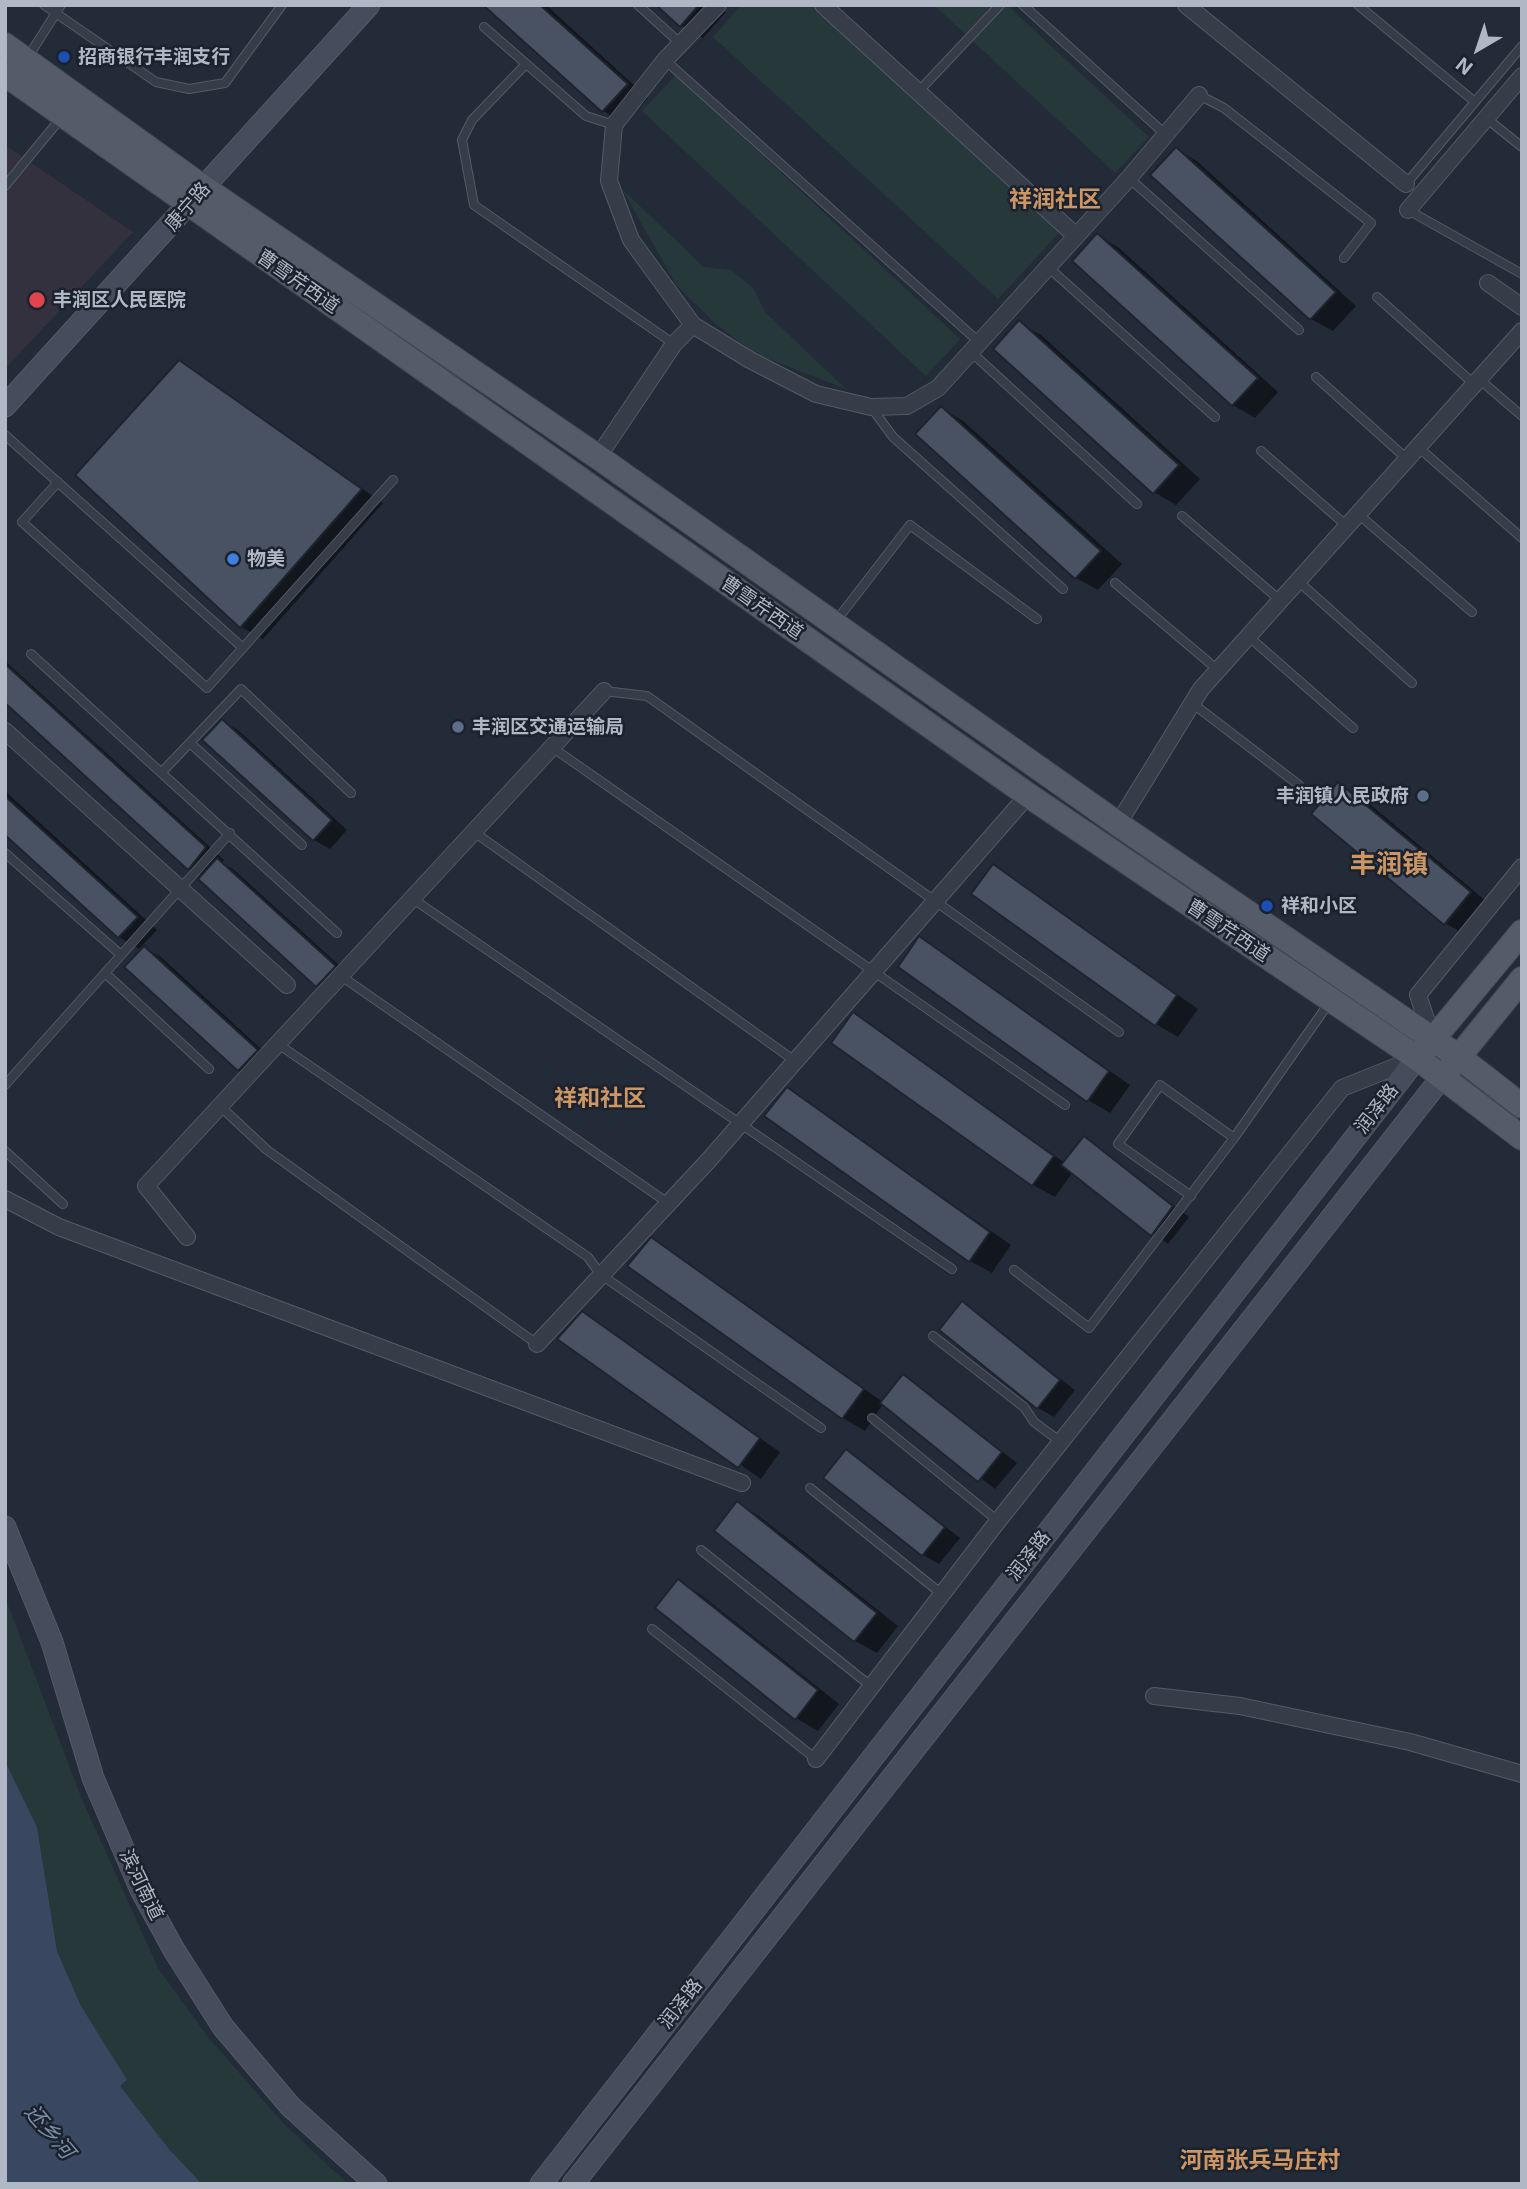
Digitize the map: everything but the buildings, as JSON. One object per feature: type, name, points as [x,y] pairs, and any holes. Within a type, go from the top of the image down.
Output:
[{"type":"main road","name":"康宁路","points":[[5,406],[197,197],[361,8]]},
{"type":"main road","name":"曹雪芹西道","points":[[5,45],[197,197],[1028,795],[1417,1059],[1522,1138]]},
{"type":"main road","name":"曹雪芹西道","points":[[5,74],[598,457],[1118,824],[1459,1058],[1522,1106]]},
{"type":"main road","name":"润泽路","points":[[541,2184],[1417,1059],[1522,932]]},
{"type":"main road","name":"润泽路","points":[[573,2184],[1442,1077],[1522,979]]},
{"type":"main road","name":"滨河南道","points":[[5,1527],[52,1642],[93,1778],[141,1890],[174,1950],[223,2027],[290,2106],[376,2184]]},
{"type":"street","points":[[718,5],[665,60],[614,125],[609,181],[631,240],[694,325],[750,360],[816,394],[872,407],[906,406],[938,388],[1129,178],[1199,95]]},
{"type":"street","points":[[823,5],[1076,236]]},
{"type":"street","points":[[1186,5],[1406,184]]},
{"type":"street","points":[[1408,210],[1522,76]]},
{"type":"street","points":[[1488,283],[1522,307]]},
{"type":"street","points":[[598,457],[674,344],[694,325]]},
{"type":"street","points":[[1118,824],[1192,703],[1218,670],[1522,331]]},
{"type":"street","points":[[187,1237],[146,1186],[604,691]]},
{"type":"street","points":[[5,731],[287,985]]},
{"type":"street","points":[[537,1344],[740,1124],[1028,795]]},
{"type":"street","points":[[1433,1040],[1418,995],[1522,867]]},
{"type":"street","points":[[816,1759],[998,1521],[1342,1088],[1417,1059]]},
{"type":"street","points":[[5,1199],[59,1227],[742,1483]]},
{"type":"street","points":[[1154,1696],[1240,1706],[1397,1739],[1522,1774]]},
{"type":"lane","points":[[44,5],[156,82],[189,89],[225,83],[282,5]]},
{"type":"lane","points":[[26,59],[61,5]]},
{"type":"lane","points":[[638,5],[681,44]]},
{"type":"lane","points":[[918,92],[1000,5]]},
{"type":"lane","points":[[1023,5],[1165,135]]},
{"type":"lane","points":[[1358,5],[1475,103]]},
{"type":"lane","points":[[484,27],[586,116],[614,125]]},
{"type":"lane","points":[[1406,184],[1522,46]]},
{"type":"lane","points":[[665,60],[975,347],[1137,505]]},
{"type":"lane","points":[[526,64],[471,120],[462,140],[474,205],[674,344]]},
{"type":"lane","points":[[1199,95],[1224,108],[1371,223],[1344,258]]},
{"type":"lane","points":[[5,186],[64,114]]},
{"type":"lane","points":[[1486,118],[1522,147]]},
{"type":"lane","points":[[1129,178],[1299,330]]},
{"type":"lane","points":[[1408,210],[1522,274]]},
{"type":"lane","points":[[1048,267],[1215,417]]},
{"type":"lane","points":[[1377,297],[1476,381],[1522,416]]},
{"type":"lane","points":[[1316,377],[1522,538]]},
{"type":"lane","points":[[872,407],[893,437],[1063,590]]},
{"type":"lane","points":[[5,435],[243,648]]},
{"type":"lane","points":[[1261,451],[1472,612]]},
{"type":"lane","points":[[58,482],[22,522],[207,688],[393,480]]},
{"type":"lane","points":[[1182,516],[1281,601]]},
{"type":"lane","points":[[834,624],[910,525],[1037,619]]},
{"type":"lane","points":[[1298,581],[1412,682]]},
{"type":"lane","points":[[1115,583],[1218,670]]},
{"type":"lane","points":[[1248,636],[1353,728]]},
{"type":"lane","points":[[31,653],[337,933]]},
{"type":"lane","points":[[162,772],[241,689],[351,793]]},
{"type":"lane","points":[[604,691],[647,696],[1119,1032]]},
{"type":"lane","points":[[1192,703],[1299,785]]},
{"type":"lane","points":[[190,743],[302,845]]},
{"type":"lane","points":[[553,748],[1065,1105]]},
{"type":"lane","points":[[474,832],[795,1061]]},
{"type":"lane","points":[[5,1086],[230,833]]},
{"type":"lane","points":[[5,853],[121,955]]},
{"type":"lane","points":[[412,899],[952,1269]]},
{"type":"lane","points":[[105,974],[209,1069]]},
{"type":"lane","points":[[341,976],[668,1203]]},
{"type":"lane","points":[[1014,1270],[1089,1328],[1234,1138],[1331,1000]]},
{"type":"lane","points":[[278,1044],[588,1257],[600,1273],[821,1428]]},
{"type":"lane","points":[[1191,1196],[1118,1143],[1160,1085],[1234,1138]]},
{"type":"lane","points":[[220,1106],[267,1150],[537,1344]]},
{"type":"lane","points":[[5,1151],[63,1204]]},
{"type":"lane","points":[[933,1336],[1024,1407],[1034,1422],[1061,1442]]},
{"type":"lane","points":[[872,1418],[998,1521]]},
{"type":"lane","points":[[810,1488],[943,1595]]},
{"type":"lane","points":[[701,1550],[872,1687]]},
{"type":"lane","points":[[652,1629],[816,1759]]},
{"type":"shaded area","points":[[741,5],[816,5],[1061,231],[998,299],[713,37]]},
{"type":"shaded area","points":[[934,5],[1007,5],[1149,137],[1115,173]]},
{"type":"shaded area","points":[[676,75],[960,339],[926,376],[642,111]]},
{"type":"shaded area","name":"丰润区人民医院","points":[[5,145],[133,232],[5,369]]},
{"type":"shaded area","points":[[622,189],[704,267],[731,270],[754,289],[765,312],[846,389],[756,354],[718,326],[677,286]]},
{"type":"shaded area","points":[[5,1597],[81,1797],[158,1968],[208,2037],[283,2123],[348,2184],[202,2184],[169,2149],[119,2085],[127,2081],[81,2006],[57,1951],[37,1827],[5,1761]]},
{"type":"water","name":"还乡河","points":[[5,1761],[37,1827],[57,1951],[81,2006],[127,2080],[120,2086],[169,2149],[202,2184],[5,2184]]},
{"type":"place","name":"招商银行丰润支行","points":[[64,57]]},
{"type":"place","name":"丰润区人民医院","points":[[37,300]]},
{"type":"place","name":"物美","points":[[233,559]]},
{"type":"place","name":"丰润区交通运输局","points":[[458,727]]},
{"type":"place","name":"丰润镇人民政府","points":[[1423,796]]},
{"type":"place","name":"祥和小区","points":[[1267,906]]},
{"type":"district","name":"祥润社区","points":[[1055,200]]},
{"type":"district","name":"丰润镇","points":[[1389,865]]},
{"type":"district","name":"祥和社区","points":[[600,1099]]},
{"type":"district","name":"河南张兵马庄村","points":[[1260,2161]]}]
